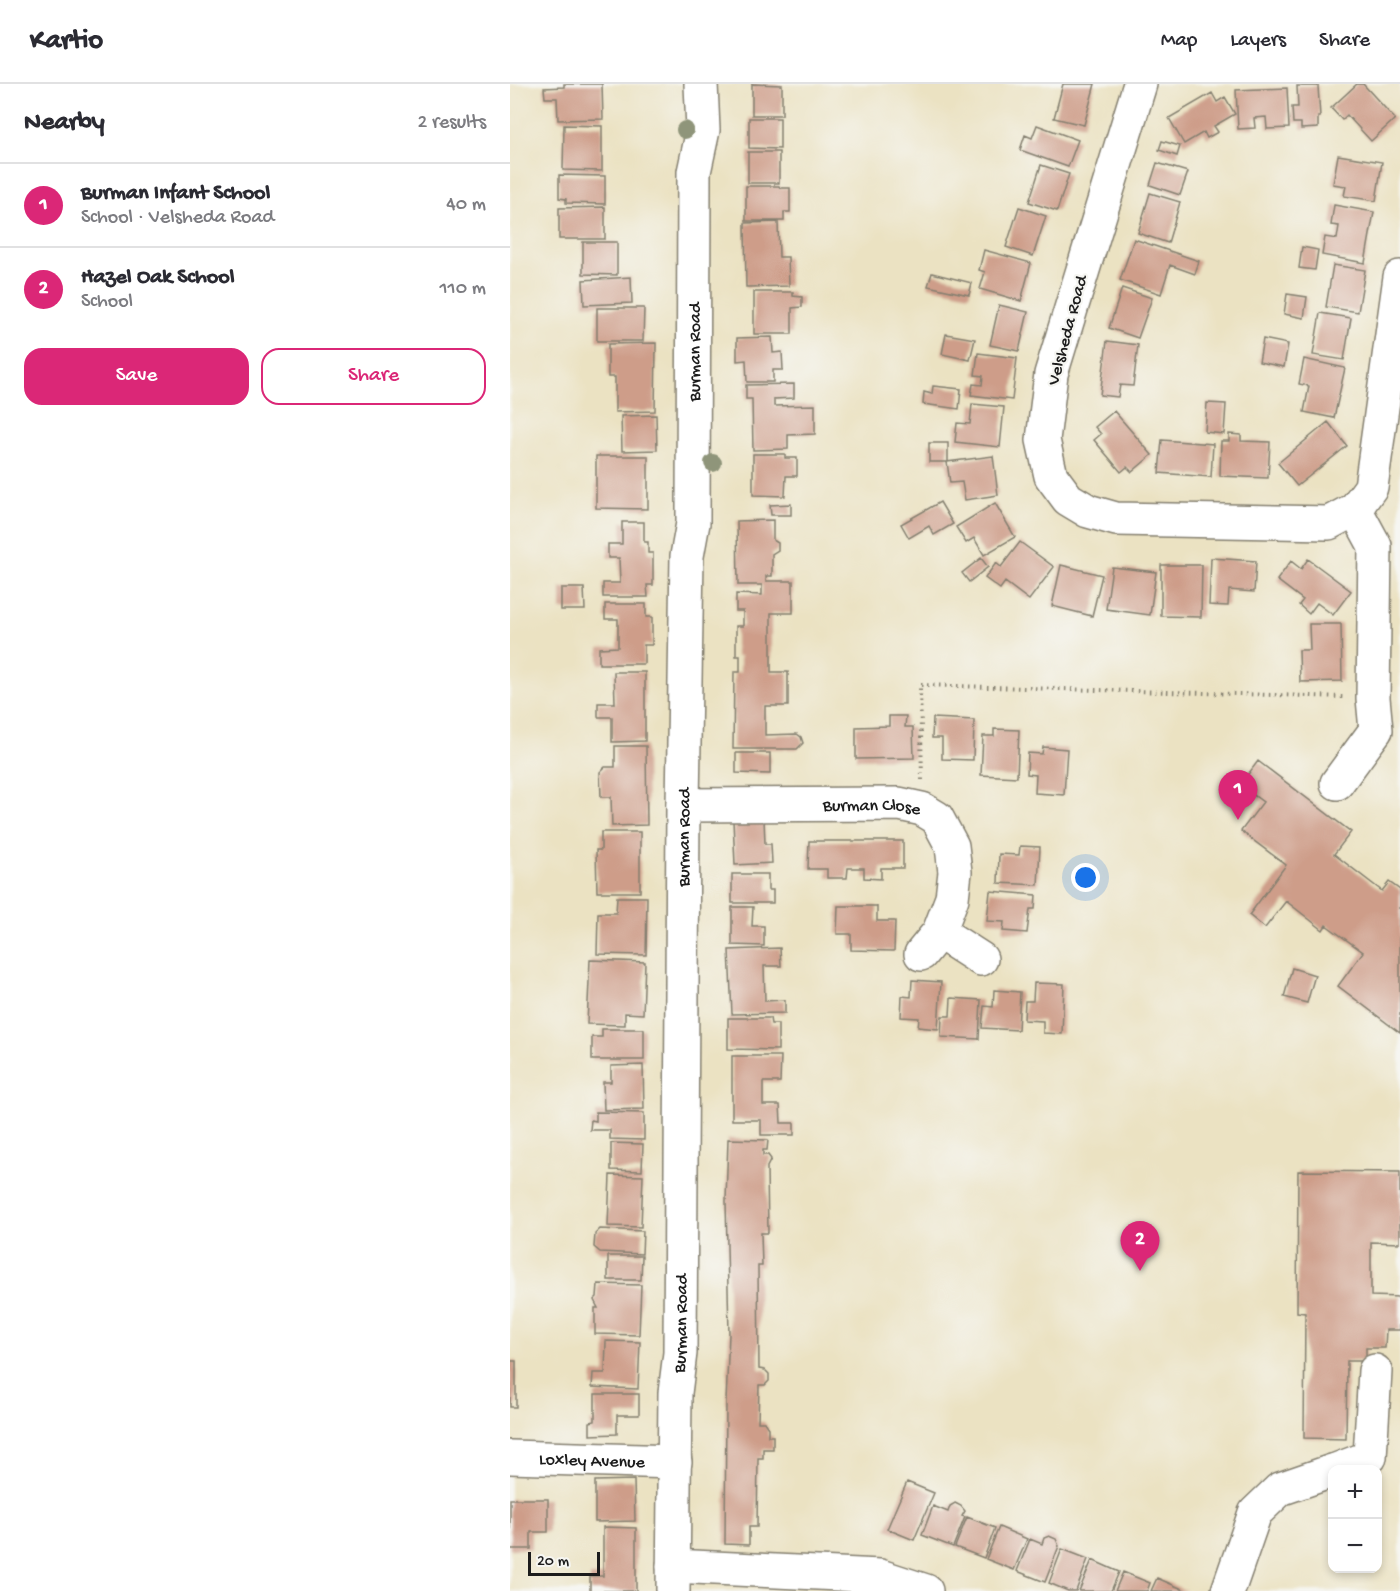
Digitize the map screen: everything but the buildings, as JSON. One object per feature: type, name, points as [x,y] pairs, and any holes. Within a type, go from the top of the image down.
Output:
[{"type":"street","name":"Burman Road","points":[[673,1578],[675,1393],[680,1341],[687,556],[693,522],[694,172],[703,130],[701,84]]},
{"type":"street","name":"Velsheda Road","points":[[1140,84],[1051,374],[1043,440],[1051,476],[1068,499],[1088,511],[1116,519],[1329,523],[1355,509],[1371,488],[1400,277]]},
{"type":"street","points":[[1337,783],[1376,730],[1373,698],[1375,546],[1355,509]]},
{"type":"street","name":"Burman Close","points":[[683,805],[899,804],[922,809],[937,818],[951,846],[955,872],[952,898],[930,943],[981,959]]},
{"type":"street","points":[[1348,1465],[1370,1457],[1375,1371]]},
{"type":"street","name":"Loxley Avenue","points":[[510,1457],[675,1462]]},
{"type":"street","points":[[1228,1591],[1255,1513],[1280,1490],[1328,1472]]},
{"type":"street","points":[[673,1578],[880,1576],[926,1591]]},
{"type":"path","points":[[922,809],[920,685],[1373,698]]},
{"type":"place","name":"Burman Infant School","points":[[1238,820]]},
{"type":"place","name":"Hazel Oak School","points":[[1140,1271]]}]
